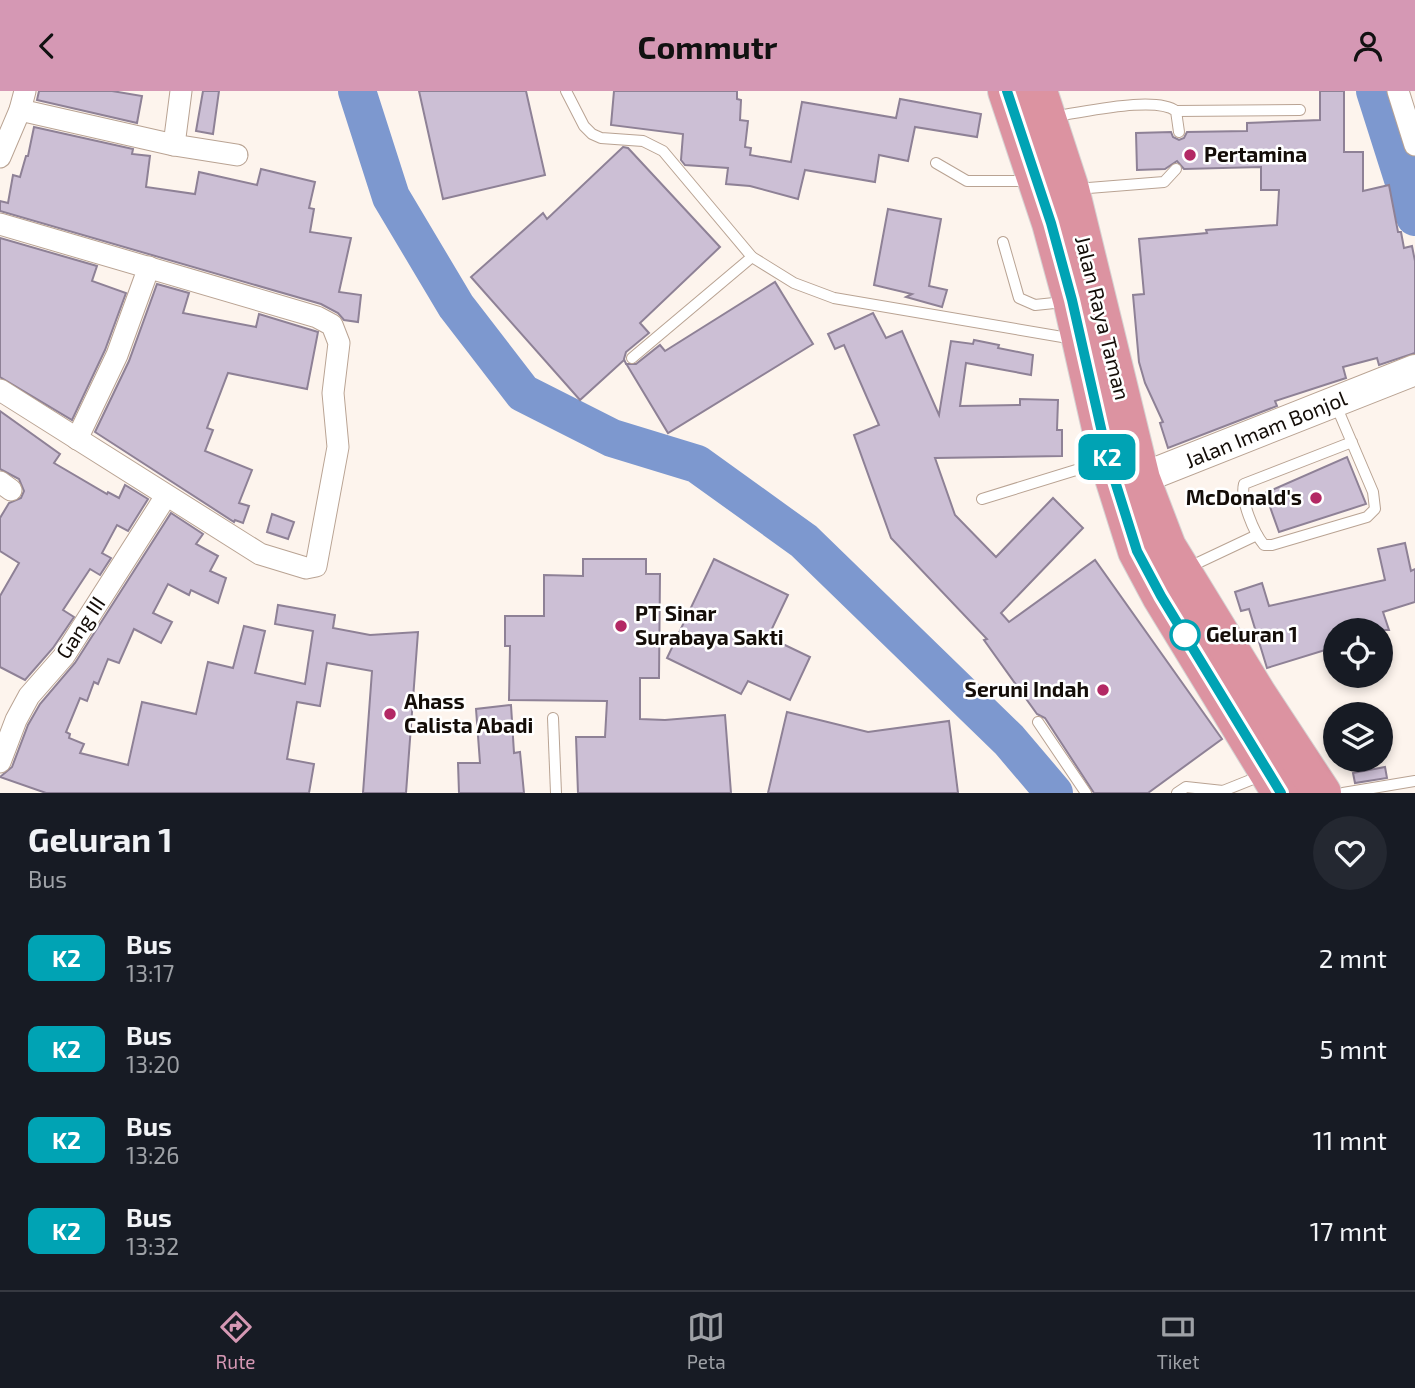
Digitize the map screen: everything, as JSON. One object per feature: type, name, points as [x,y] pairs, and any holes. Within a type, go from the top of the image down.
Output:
[{"type":"highway","name":"Jalan Raya Taman","points":[[1007,91],[1055,185],[1137,551],[1275,783]]},
{"type":"highway","name":"Jalan Raya Taman","points":[[1043,104],[1080,340],[1122,475],[1256,694],[1322,793]]},
{"type":"street","points":[[174,145],[181,91]]},
{"type":"street","points":[[1398,91],[1415,145]]},
{"type":"street","points":[[0,157],[22,100],[174,145],[237,155]]},
{"type":"street","points":[[0,224],[325,320],[332,325],[339,343],[333,393],[338,447],[316,566],[306,568],[266,557],[0,390]]},
{"type":"street","points":[[77,439],[117,355],[149,267]]},
{"type":"street","name":"Jalan Imam Bonjol","points":[[1122,475],[1335,402],[1415,370]]},
{"type":"street","name":"Gang III","points":[[0,762],[16,720],[29,696],[64,656],[166,496]]},
{"type":"lane","points":[[566,91],[584,126],[592,134],[601,138],[643,141],[663,151],[752,257],[794,283],[834,298],[1080,340]]},
{"type":"lane","points":[[1043,104],[1166,105],[1176,111],[1300,110]]},
{"type":"lane","points":[[1176,111],[1179,132]]},
{"type":"lane","points":[[936,163],[967,181],[1055,185],[1164,182],[1176,169]]},
{"type":"lane","points":[[1003,242],[1019,298],[1035,305],[1072,300]]},
{"type":"lane","points":[[632,358],[752,257]]},
{"type":"lane","points":[[1335,402],[1352,442],[1376,502],[1376,509],[1367,517],[1264,545],[1257,535],[1243,496],[1244,484],[1352,442]]},
{"type":"lane","points":[[982,499],[1086,468],[1122,475]]},
{"type":"lane","points":[[1181,571],[1257,535]]},
{"type":"lane","points":[[553,718],[556,793]]},
{"type":"lane","points":[[1038,722],[1086,793]]},
{"type":"lane","points":[[1343,793],[1415,781]]},
{"type":"lane","points":[[1177,793],[1186,787],[1223,791],[1275,783]]},
{"type":"building","points":[[39,91],[112,91],[142,96],[137,123],[37,100]]},
{"type":"building","points":[[203,91],[219,91],[213,134],[196,131]]},
{"type":"building","points":[[419,91],[526,91],[545,175],[443,199]]},
{"type":"building","points":[[614,91],[737,91],[737,99],[741,100],[740,120],[748,121],[745,147],[751,148],[750,155],[791,162],[802,102],[896,118],[900,99],[981,114],[977,137],[915,127],[908,161],[879,155],[875,182],[805,170],[798,199],[750,186],[726,184],[728,168],[685,165],[681,160],[683,134],[611,125]]},
{"type":"building","points":[[1320,91],[1344,91],[1344,152],[1363,152],[1363,191],[1389,185],[1398,232],[1401,232],[1404,248],[1412,246],[1415,261],[1415,353],[1379,365],[1377,358],[1343,367],[1346,378],[1275,401],[1277,406],[1168,448],[1160,423],[1163,422],[1145,383],[1139,362],[1133,295],[1144,294],[1139,239],[1207,233],[1206,230],[1277,225],[1279,190],[1261,190],[1261,167],[1184,169],[1177,161],[1165,169],[1137,170],[1136,133],[1171,132],[1173,137],[1179,140],[1184,138],[1187,132],[1247,131],[1247,123],[1320,120]]},
{"type":"building","points":[[34,127],[133,149],[132,154],[150,156],[146,187],[195,194],[199,172],[257,185],[261,169],[315,182],[309,208],[314,209],[310,232],[351,238],[339,292],[361,295],[358,322],[344,320],[338,313],[321,304],[0,211],[0,201],[8,203],[13,175],[20,177]]},
{"type":"building","points":[[623,147],[628,148],[720,247],[640,323],[649,333],[626,352],[625,362],[624,360],[580,400],[471,277],[543,213],[547,219]]},
{"type":"building","points":[[888,209],[941,219],[929,286],[947,290],[942,307],[906,297],[912,294],[874,285]]},
{"type":"building","points":[[0,238],[97,266],[92,281],[126,293],[105,350],[72,420],[0,377]]},
{"type":"building","points":[[775,282],[813,344],[668,433],[626,364],[636,364],[660,345],[665,351]]},
{"type":"building","points":[[157,284],[189,293],[183,313],[256,327],[259,314],[318,332],[307,389],[228,373],[207,428],[213,430],[205,451],[252,470],[239,503],[249,506],[243,523],[234,522],[95,432],[129,361]]},
{"type":"building","points":[[873,313],[886,338],[902,331],[939,415],[951,341],[973,344],[974,340],[1033,355],[1031,375],[966,363],[960,406],[1020,405],[1020,399],[1058,400],[1057,430],[1062,430],[1062,456],[935,458],[955,515],[996,557],[1053,498],[1083,528],[1001,613],[1009,622],[1095,560],[1222,739],[1148,793],[1094,793],[1045,718],[1037,714],[984,640],[987,639],[891,538],[854,435],[879,425],[844,345],[835,349],[828,334]]},
{"type":"building","points":[[0,411],[60,454],[54,463],[107,494],[108,492],[119,498],[125,485],[148,499],[128,531],[117,525],[102,553],[111,558],[100,575],[90,569],[63,610],[74,617],[53,648],[25,680],[0,667],[0,596],[19,563],[0,551],[0,518],[9,503],[21,498],[24,491],[19,479],[0,469]]},
{"type":"building","name":"McDonald's","points":[[1347,457],[1366,504],[1279,532],[1265,493]]},
{"type":"building","points":[[171,513],[203,534],[196,544],[218,556],[210,571],[226,578],[218,603],[191,590],[189,595],[168,584],[153,613],[172,622],[161,643],[134,629],[119,663],[108,659],[98,684],[94,682],[87,701],[80,698],[66,732],[70,734],[69,738],[84,744],[80,753],[128,765],[142,702],[196,714],[208,662],[233,668],[244,626],[265,631],[255,673],[305,684],[313,631],[275,624],[278,605],[335,615],[333,628],[370,635],[418,632],[406,793],[363,793],[372,671],[327,663],[320,706],[297,702],[287,759],[314,764],[309,793],[46,793],[0,777],[12,767],[28,725],[40,704],[75,663]]},
{"type":"building","points":[[272,514],[294,522],[288,539],[267,532]]},
{"type":"building","points":[[1405,543],[1411,571],[1415,569],[1415,602],[1383,612],[1385,618],[1323,618],[1323,651],[1267,668],[1249,609],[1241,611],[1235,592],[1262,583],[1269,606],[1385,580],[1378,549]]},
{"type":"building","points":[[583,559],[646,559],[646,574],[660,574],[659,678],[640,678],[640,719],[665,720],[725,715],[731,793],[578,793],[576,737],[605,737],[607,701],[509,700],[510,646],[505,646],[505,616],[544,616],[544,575],[583,576]]},
{"type":"building","points":[[714,559],[788,595],[768,637],[810,657],[790,700],[748,681],[741,694],[667,658]]},
{"type":"building","points":[[511,705],[514,753],[520,752],[524,793],[459,793],[458,763],[480,763],[476,709]]},
{"type":"building","points":[[787,712],[868,732],[949,721],[958,793],[768,793]]},
{"type":"building","points":[[1386,772],[1387,778],[1355,783],[1353,773]]},
{"type":"waterway","points":[[357,91],[391,197],[456,306],[523,393],[612,438],[697,464],[804,541],[1009,740],[1054,793]]},
{"type":"waterway","points":[[1375,91],[1415,217]]},
{"type":"bus line","name":"K2","points":[[1007,91],[1051,223],[1072,300],[1108,459],[1137,551],[1161,596],[1281,793]]},
{"type":"place","name":"Pertamina","points":[[1190,155]]},
{"type":"place","name":"McDonald's","points":[[1316,498]]},
{"type":"place","name":"PT Sinar Surabaya Sakti","points":[[621,626]]},
{"type":"place","name":"Geluran 1","points":[[1185,635]]},
{"type":"place","name":"Seruni Indah","points":[[1103,690]]},
{"type":"place","name":"Ahass Calista Abadi","points":[[390,714]]}]
